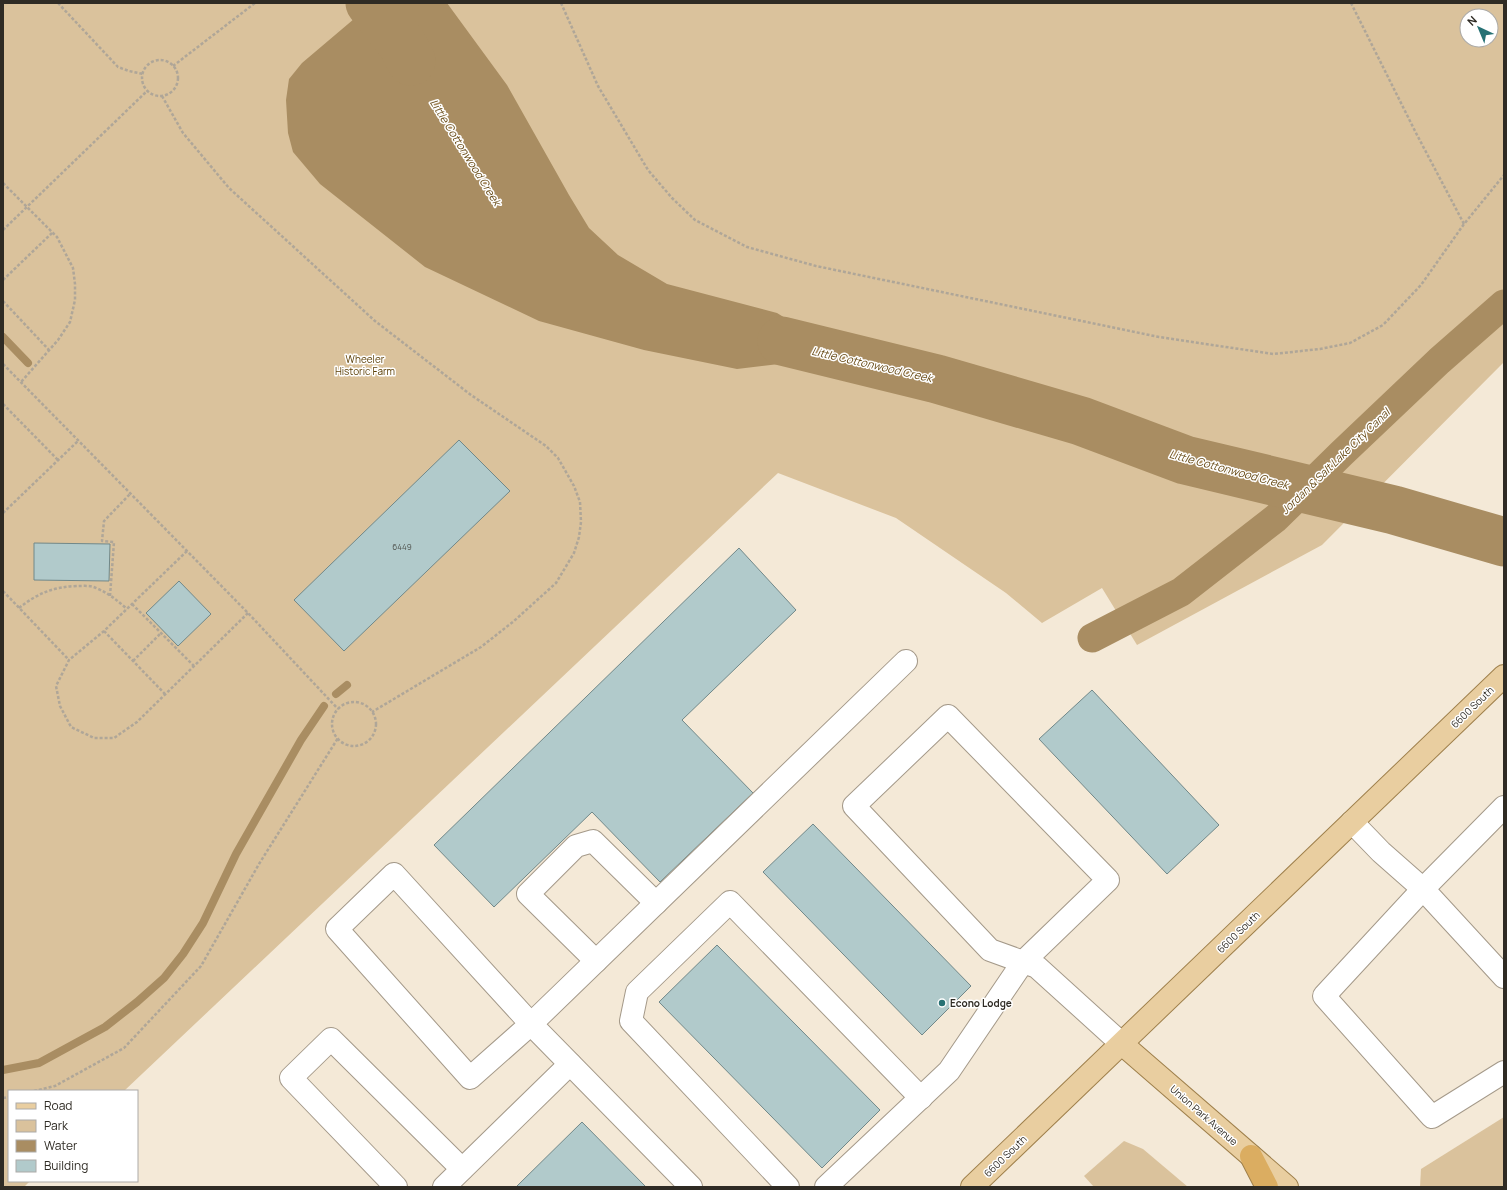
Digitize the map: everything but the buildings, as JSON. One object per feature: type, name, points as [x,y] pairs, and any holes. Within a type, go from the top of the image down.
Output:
[{"type":"highway","points":[[1251,1156],[1267,1187]]},
{"type":"main road","name":"6600 South","points":[[972,1187],[1504,676]]},
{"type":"main road","name":"Union Park Avenue","points":[[1122,1044],[1287,1187]]},
{"type":"lane","points":[[691,1187],[531,1024],[394,874],[337,929],[470,1078],[531,1024],[906,661]]},
{"type":"lane","points":[[826,1187],[949,1071],[1023,962],[1108,880],[948,716],[854,806],[990,950],[1023,962],[1036,967],[1122,1044]]},
{"type":"lane","points":[[1504,807],[1423,889],[1324,996],[1432,1117],[1504,1072]]},
{"type":"lane","points":[[1352,822],[1380,852],[1423,889],[1504,977]]},
{"type":"lane","points":[[596,961],[528,894],[576,846],[593,841],[656,903]]},
{"type":"lane","points":[[788,1187],[631,1021],[636,992],[730,902],[921,1098]]},
{"type":"lane","points":[[396,1187],[291,1078],[331,1039],[462,1169]]},
{"type":"lane","points":[[444,1187],[570,1064]]},
{"type":"path","points":[[58,3],[118,67],[143,74]]},
{"type":"path","points":[[173,66],[255,3]]},
{"type":"path","points":[[561,3],[598,86],[648,170],[672,198],[695,220],[747,247],[816,266],[1159,337],[1273,354],[1320,349],[1350,343],[1383,325],[1421,286],[1464,224],[1504,175]]},
{"type":"path","points":[[1351,3],[1416,133],[1464,224]]},
{"type":"path","points":[[158,61],[168,62],[173,66],[177,73],[177,83],[175,89],[162,96],[153,95],[144,86],[143,74],[149,64],[158,61]]},
{"type":"path","points":[[3,230],[148,91]]},
{"type":"path","points":[[162,96],[182,133],[229,188],[375,321],[471,395],[546,446],[558,458],[574,486],[580,502],[581,522],[579,537],[574,553],[556,583],[514,621],[481,647],[372,712]]},
{"type":"path","points":[[3,183],[57,237],[73,268],[75,284],[75,300],[70,322],[50,350],[21,382]]},
{"type":"path","points":[[3,280],[52,232]]},
{"type":"path","points":[[3,301],[50,350]]},
{"type":"path","points":[[3,364],[248,613],[338,709]]},
{"type":"path","points":[[3,404],[58,460]]},
{"type":"path","points":[[3,513],[78,441]]},
{"type":"path","points":[[110,596],[114,542],[102,541],[104,521],[130,494]]},
{"type":"path","points":[[187,551],[104,631],[69,660],[56,686],[60,706],[71,727],[94,738],[114,738],[138,722],[248,613]]},
{"type":"path","points":[[19,608],[32,597],[44,592],[58,588],[86,586],[94,587],[110,596],[127,609]]},
{"type":"path","points":[[3,591],[69,660]]},
{"type":"path","points":[[132,604],[194,666]]},
{"type":"path","points":[[104,631],[166,694]]},
{"type":"path","points":[[133,661],[161,633]]},
{"type":"path","points":[[358,702],[365,705],[372,712],[375,716],[376,730],[368,741],[354,746],[347,744],[338,738],[333,729],[334,715],[338,709],[344,704],[358,702]]},
{"type":"path","points":[[38,1090],[55,1086],[124,1048],[201,966],[259,864],[338,738]]},
{"type":"green space","name":"Wheeler Historic Farm","points":[[3,3],[1504,3],[1504,362],[1322,545],[1137,645],[1102,588],[1042,623],[1006,593],[896,518],[778,473],[125,1090],[8,1090],[8,1182],[29,1182],[24,1187],[3,1187]]},
{"type":"green space","points":[[1504,1117],[1504,1187],[1420,1187],[1421,1169]]},
{"type":"green space","points":[[1124,1141],[1143,1149],[1188,1187],[1094,1187],[1084,1176]]},
{"type":"water","points":[[375,3],[447,3],[507,85],[589,228],[618,255],[667,284],[777,313],[847,356],[737,369],[644,350],[539,321],[425,267],[320,184],[293,152],[288,133],[286,100],[289,79],[302,63]]},
{"type":"waterway","name":"Little Cottonwood Creek","points":[[370,3],[402,44],[411,61]]},
{"type":"waterway","name":"Jordan & Salt Lake City Canal","points":[[1092,638],[1181,592],[1276,518],[1439,361],[1504,304]]},
{"type":"waterway","points":[[3,337],[28,363]]},
{"type":"waterway","name":"Little Cottonwood Creek","points":[[782,341],[937,379],[1081,421],[1185,460],[1394,510],[1504,542]]},
{"type":"waterway","points":[[336,694],[347,685]]},
{"type":"waterway","points":[[3,1070],[39,1063],[105,1027],[137,1002],[164,978],[183,954],[203,923],[236,854],[301,740],[324,706]]},
{"type":"place","name":"Econo Lodge","points":[[942,1003]]}]
